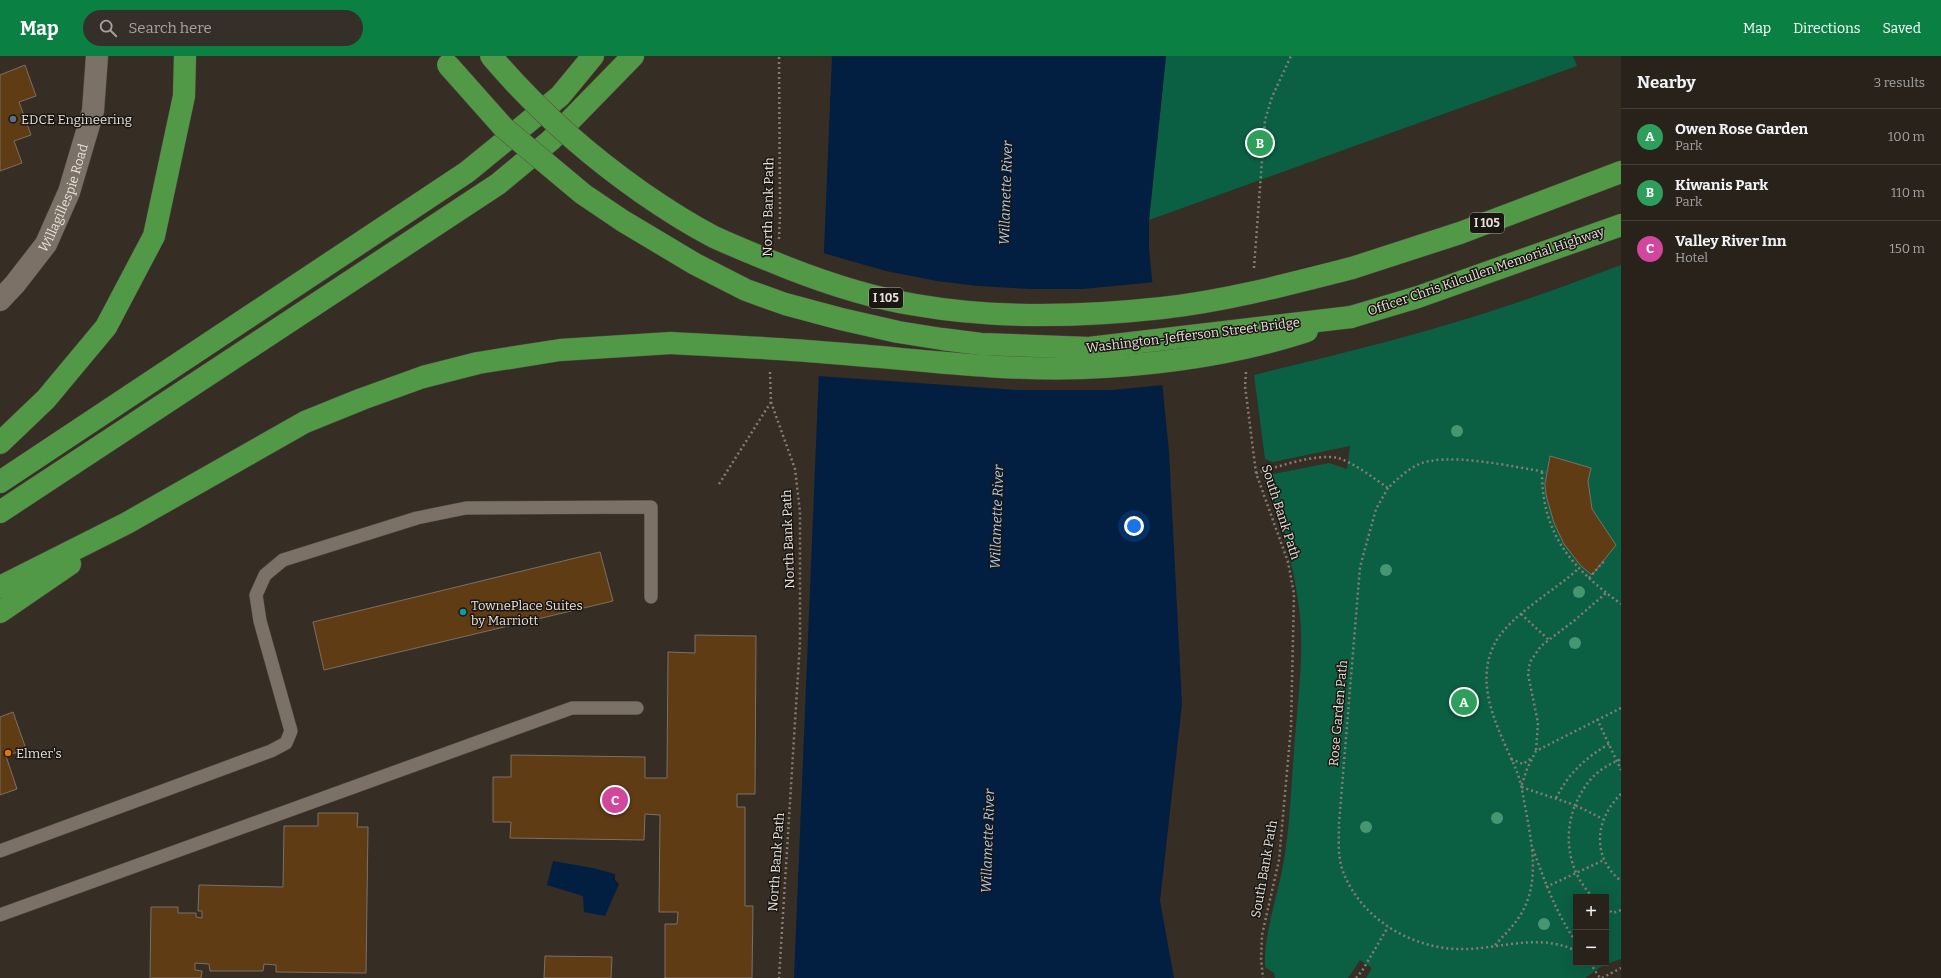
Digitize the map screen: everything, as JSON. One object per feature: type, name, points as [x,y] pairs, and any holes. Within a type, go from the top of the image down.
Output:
[{"type":"highway","points":[[0,443],[46,399],[106,327],[154,236],[184,96],[185,56]]},
{"type":"highway","name":"I 105","points":[[491,56],[515,84],[556,126],[607,168],[660,205],[712,236],[816,279],[860,292],[916,305],[990,313],[1054,315],[1093,314],[1162,308],[1273,288],[1352,268],[1460,233],[1621,172]]},
{"type":"highway","points":[[0,482],[468,172],[560,96],[594,56]]},
{"type":"highway","points":[[0,512],[498,184],[551,140],[632,56]]},
{"type":"highway","name":"Washington-Jefferson Street Bridge","points":[[444,61],[504,128],[584,194],[623,221],[695,264],[746,290],[785,304],[869,326],[942,339],[981,344],[1089,348],[1351,317]]},
{"type":"highway","name":"Officer Chris Kilcullen Memorial Highway","points":[[1351,317],[1418,297],[1621,225]]},
{"type":"highway","points":[[0,587],[127,523],[305,422],[423,377],[478,363],[560,350],[671,344],[784,349],[1025,368],[1082,368],[1176,359],[1268,344],[1351,317]]},
{"type":"highway","points":[[0,612],[127,523]]},
{"type":"street","name":"Willagillespie Road","points":[[0,300],[15,284],[46,244],[69,192],[93,111],[97,56]]},
{"type":"lane","points":[[0,851],[271,751],[286,743],[291,731],[260,621],[256,595],[265,575],[283,560],[417,518],[466,508],[651,508],[651,597]]},
{"type":"lane","points":[[0,915],[572,708],[637,708]]},
{"type":"path","name":"North Bank Path","points":[[778,245],[780,214],[779,56]]},
{"type":"path","points":[[1254,269],[1265,120],[1272,97],[1286,70],[1291,56]]},
{"type":"path","name":"North Bank Path","points":[[770,368],[771,402],[795,469],[800,512],[800,642],[779,978]]},
{"type":"path","name":"South Bank Path","points":[[1246,370],[1245,386],[1256,472],[1288,562],[1294,594],[1291,727],[1279,860],[1262,935],[1261,959],[1263,978]]},
{"type":"path","points":[[718,484],[771,402]]},
{"type":"path","points":[[1256,472],[1322,458],[1337,458],[1352,464],[1388,488]]},
{"type":"path","name":"Rose Garden Path","points":[[1546,472],[1461,460],[1442,460],[1419,464],[1402,474],[1388,488],[1376,509],[1360,567],[1339,823],[1339,851],[1343,872],[1352,890],[1368,910],[1388,927],[1410,938],[1442,948],[1465,949],[1495,945],[1542,942],[1557,944],[1573,950]]},
{"type":"path","points":[[1542,472],[1544,502],[1551,525],[1563,549],[1589,578],[1621,604]]},
{"type":"path","points":[[1589,578],[1605,560]]},
{"type":"path","points":[[1573,938],[1564,924],[1546,887],[1532,845],[1521,786],[1495,723],[1490,703],[1487,679],[1488,666],[1493,646],[1498,637],[1521,614],[1579,568]]},
{"type":"path","points":[[1521,786],[1536,751],[1538,723],[1528,674],[1530,662],[1535,654],[1549,640],[1606,593]]},
{"type":"path","points":[[1521,614],[1549,640]]},
{"type":"path","points":[[1536,751],[1621,708]]},
{"type":"path","points":[[1597,720],[1621,770]]},
{"type":"path","points":[[1556,798],[1563,784],[1577,766],[1609,744]]},
{"type":"path","points":[[1510,758],[1523,764],[1532,758]]},
{"type":"path","points":[[1591,894],[1576,872],[1569,849],[1568,830],[1575,805],[1584,786],[1602,767],[1621,759]]},
{"type":"path","points":[[1521,786],[1575,805],[1603,819]]},
{"type":"path","points":[[1621,794],[1612,803],[1603,819],[1600,831],[1600,846],[1604,860],[1614,876],[1621,881]]},
{"type":"path","points":[[1495,945],[1521,914],[1530,893],[1533,878],[1532,845]]},
{"type":"path","points":[[1546,887],[1604,860]]},
{"type":"path","points":[[1609,911],[1613,914],[1621,910]]},
{"type":"path","points":[[1356,978],[1362,971],[1388,927]]},
{"type":"path","points":[[1592,966],[1601,978],[1621,968]]},
{"type":"green space","points":[[1166,56],[1573,56],[1577,66],[1149,220]]},
{"type":"green space","points":[[1621,265],[1621,959],[1609,963],[1609,894],[1573,894],[1573,966],[1603,966],[1585,978],[1366,978],[1372,968],[1360,960],[1348,978],[1275,978],[1274,973],[1265,967],[1265,953],[1288,833],[1300,676],[1301,638],[1298,601],[1293,570],[1265,481],[1273,474],[1329,463],[1347,469],[1350,446],[1273,462],[1265,459],[1254,375],[1374,345],[1446,325],[1556,289]]},
{"type":"water","name":"Willamette River","points":[[832,56],[1166,56],[1149,220],[1149,248],[1169,452],[1182,704],[1160,901],[1174,978],[794,978]]},
{"type":"water","points":[[553,861],[593,868],[615,874],[615,880],[619,884],[605,916],[584,912],[583,896],[547,885]]},
{"type":"pier","points":[[823,253],[886,271],[937,281],[978,286],[1030,289],[1083,289],[1155,282],[1164,385],[1112,390],[1017,390],[818,376]]},
{"type":"building","name":"EDCE Engineering","points":[[25,65],[36,96],[19,102],[31,135],[14,141],[22,163],[0,171],[0,75]]},
{"type":"building","points":[[1550,456],[1591,468],[1588,481],[1592,509],[1616,545],[1592,575],[1581,566],[1564,544],[1554,523],[1546,495],[1545,484]]},
{"type":"building","name":"TownePlace Suites by Marriott","points":[[600,552],[613,601],[324,670],[313,622]]},
{"type":"building","points":[[695,635],[756,636],[755,794],[737,794],[737,807],[745,807],[745,906],[753,906],[752,978],[665,978],[665,924],[677,924],[678,912],[659,912],[660,815],[645,814],[644,840],[510,838],[511,822],[493,822],[493,777],[511,777],[511,755],[645,757],[645,778],[667,778],[668,652],[695,653]]},
{"type":"building","name":"Elmer's","points":[[13,712],[26,749],[6,756],[17,789],[0,795],[0,717]]},
{"type":"building","points":[[318,813],[358,813],[357,827],[368,827],[366,973],[276,972],[276,965],[264,964],[263,971],[210,971],[209,964],[195,963],[195,970],[202,971],[201,978],[150,978],[151,907],[178,907],[178,913],[196,913],[196,917],[202,918],[202,911],[198,911],[199,885],[283,887],[284,826],[318,826]]},
{"type":"building","points":[[545,956],[612,957],[611,978],[544,978]]},
{"type":"place","name":"EDCE Engineering","points":[[13,119]]},
{"type":"place","name":"Kiwanis Park","points":[[1260,143]]},
{"type":"place","name":"TownePlace Suites by Marriott","points":[[463,612]]},
{"type":"place","name":"Owen Rose Garden","points":[[1464,702]]},
{"type":"place","name":"Elmer's","points":[[8,753]]},
{"type":"place","name":"Valley River Inn","points":[[615,800]]}]
